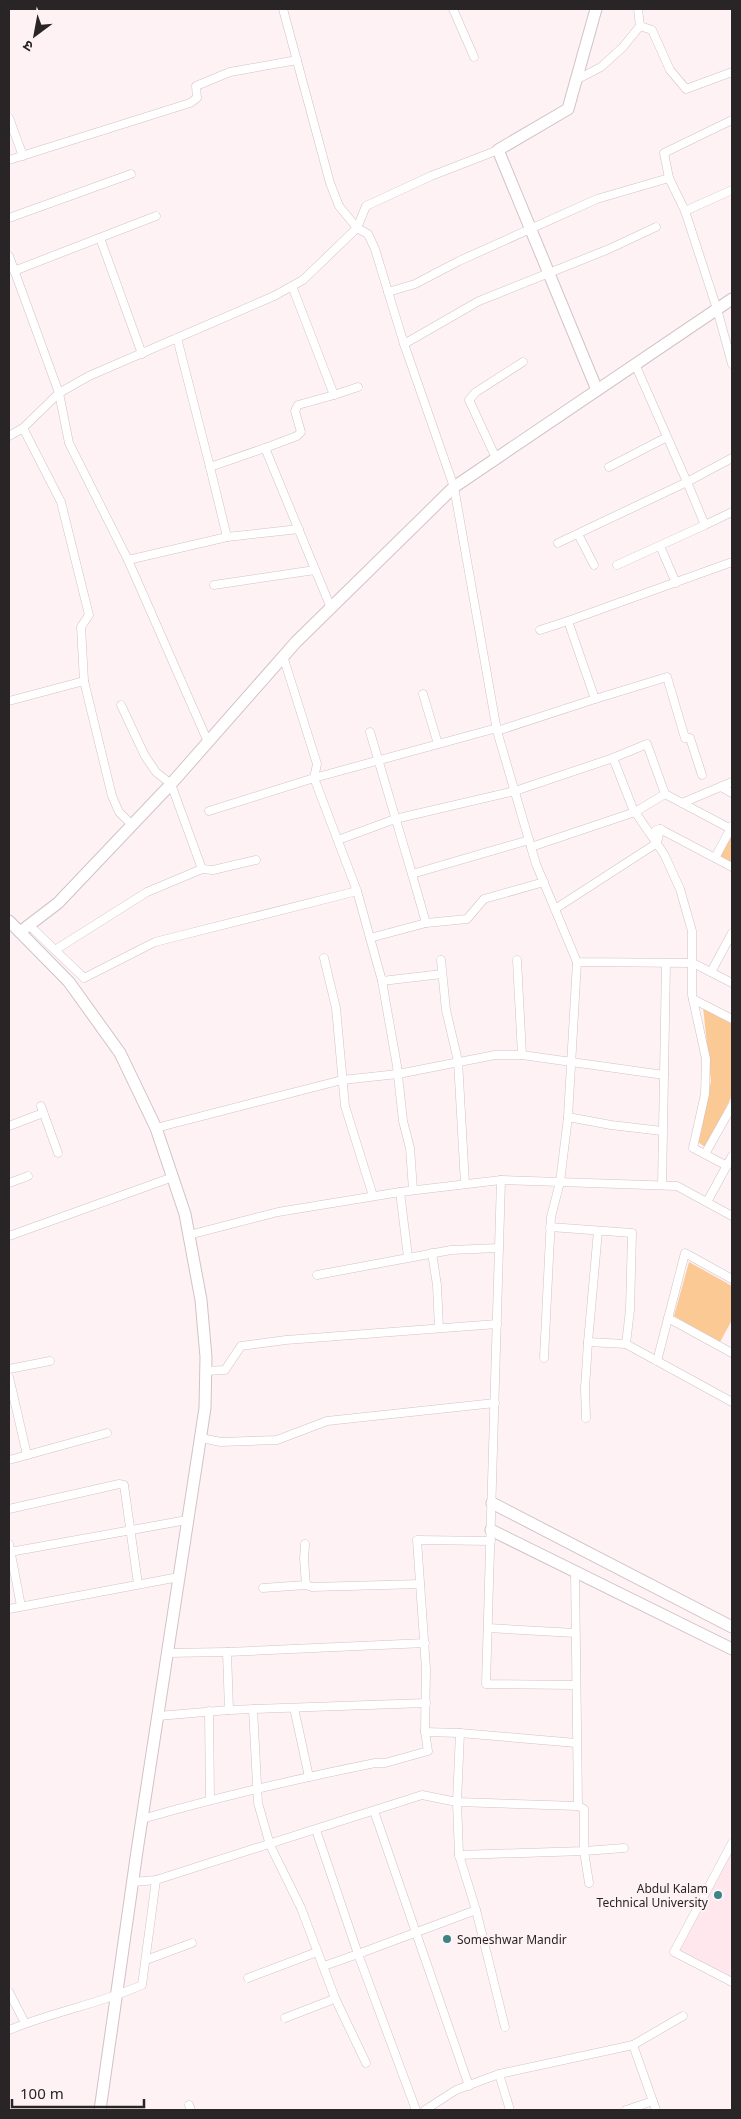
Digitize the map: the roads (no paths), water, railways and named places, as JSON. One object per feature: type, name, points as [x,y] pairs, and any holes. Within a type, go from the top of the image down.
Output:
[{"type":"street","points":[[283,9],[330,183],[339,206],[357,228],[368,234],[375,249],[404,344],[454,487],[497,729],[530,844],[577,962],[568,1117],[560,1182],[550,1227],[544,1358]]},
{"type":"street","points":[[453,9],[474,57]]},
{"type":"street","points":[[9,436],[23,428],[59,393],[90,376],[274,296],[303,280],[357,228],[366,206],[431,176],[498,150],[568,109],[596,9]]},
{"type":"street","points":[[576,80],[601,67],[624,47],[640,26],[638,9]]},
{"type":"street","points":[[640,26],[652,30],[670,70],[686,90],[732,72]]},
{"type":"street","points":[[9,160],[190,103],[197,98],[196,86],[230,72],[296,60]]},
{"type":"street","points":[[9,118],[23,156]]},
{"type":"street","points":[[732,120],[664,153],[669,178],[685,211],[717,309],[732,364]]},
{"type":"street","points":[[498,150],[597,390]]},
{"type":"street","points":[[9,218],[131,174]]},
{"type":"street","points":[[388,292],[416,284],[459,261],[597,199],[669,178]]},
{"type":"street","points":[[685,211],[732,190]]},
{"type":"street","points":[[14,271],[156,216]]},
{"type":"street","points":[[404,344],[479,301],[656,227]]},
{"type":"street","points":[[100,238],[142,354]]},
{"type":"street","points":[[9,256],[59,393],[69,443],[128,560],[208,742]]},
{"type":"street","points":[[292,286],[334,395]]},
{"type":"street","points":[[20,932],[58,903],[171,784],[283,656],[454,487],[732,299]]},
{"type":"street","points":[[177,338],[227,537]]},
{"type":"street","points":[[496,458],[469,400],[476,392],[523,362]]},
{"type":"street","points":[[635,364],[705,525]]},
{"type":"street","points":[[210,467],[297,436],[301,432],[295,410],[298,405],[358,387]]},
{"type":"street","points":[[23,428],[61,502],[89,615],[81,626],[84,681],[112,796],[119,812],[132,825]]},
{"type":"street","points":[[609,467],[666,437]]},
{"type":"street","points":[[265,448],[331,608]]},
{"type":"street","points":[[558,543],[687,482],[732,458]]},
{"type":"street","points":[[616,566],[732,512]]},
{"type":"street","points":[[128,560],[227,537],[299,529]]},
{"type":"street","points":[[578,534],[594,565]]},
{"type":"street","points":[[660,546],[676,583]]},
{"type":"street","points":[[540,630],[732,562]]},
{"type":"street","points":[[214,585],[315,570]]},
{"type":"street","points":[[568,621],[595,699]]},
{"type":"street","points":[[283,656],[317,764],[314,778],[357,891],[382,981],[398,1074],[403,1121],[410,1148],[413,1190]]},
{"type":"street","points":[[209,811],[314,778],[497,729],[667,677],[684,738],[690,738],[702,775]]},
{"type":"street","points":[[9,701],[84,681]]},
{"type":"street","points":[[423,694],[438,744]]},
{"type":"street","points":[[120,705],[145,756],[156,772],[171,784],[202,869]]},
{"type":"street","points":[[370,732],[426,923]]},
{"type":"street","points":[[338,840],[395,819],[515,792],[648,744],[665,794],[731,828],[715,858]]},
{"type":"street","points":[[613,758],[635,812],[664,854],[680,889],[692,932],[692,998],[706,1059],[705,1094],[693,1148],[727,1166]]},
{"type":"street","points":[[682,803],[732,782]]},
{"type":"street","points":[[721,787],[732,793]]},
{"type":"street","points":[[412,874],[530,844],[635,812],[665,794]]},
{"type":"street","points":[[649,832],[660,829],[732,867]]},
{"type":"street","points":[[555,909],[656,843],[660,829]]},
{"type":"street","points":[[55,950],[147,892],[202,869],[213,870],[256,860]]},
{"type":"street","points":[[370,938],[426,923],[467,919],[484,899],[544,882]]},
{"type":"street","points":[[30,925],[84,978],[155,942],[357,891]]},
{"type":"street","points":[[9,921],[69,982],[120,1053],[156,1128],[173,1177],[185,1214],[201,1300],[206,1371],[205,1408],[100,2110]]},
{"type":"street","points":[[711,972],[732,933]]},
{"type":"street","points":[[324,958],[336,1008],[345,1106],[373,1196]]},
{"type":"street","points":[[440,960],[446,1010],[458,1061],[465,1184]]},
{"type":"street","points":[[517,960],[522,1055]]},
{"type":"street","points":[[577,962],[693,963],[732,983]]},
{"type":"street","points":[[662,1186],[666,964]]},
{"type":"street","points":[[382,981],[442,974]]},
{"type":"street","points":[[692,998],[732,1019]]},
{"type":"street","points":[[156,1128],[342,1080],[398,1074],[495,1055],[522,1055],[664,1075]]},
{"type":"street","points":[[705,1154],[732,1106]]},
{"type":"street","points":[[9,1126],[42,1110],[58,1153]]},
{"type":"street","points":[[568,1117],[662,1131]]},
{"type":"street","points":[[707,1202],[732,1156]]},
{"type":"street","points":[[9,1183],[28,1176]]},
{"type":"street","points":[[10,1233],[173,1177]]},
{"type":"street","points":[[501,1180],[486,1684],[576,1685]]},
{"type":"street","points":[[189,1235],[278,1212],[413,1190],[501,1180],[677,1186],[732,1216]]},
{"type":"street","points":[[400,1192],[408,1256]]},
{"type":"street","points":[[550,1227],[632,1233],[630,1310],[626,1344]]},
{"type":"street","points":[[586,1418],[585,1388],[598,1230]]},
{"type":"street","points":[[317,1275],[408,1256],[499,1248]]},
{"type":"street","points":[[432,1253],[437,1285],[439,1328]]},
{"type":"street","points":[[657,1361],[685,1253],[732,1279]]},
{"type":"street","points":[[668,1318],[732,1353]]},
{"type":"street","points":[[206,1371],[225,1370],[241,1346],[286,1340],[498,1324]]},
{"type":"street","points":[[588,1342],[626,1344],[732,1402]]},
{"type":"street","points":[[9,1369],[50,1361]]},
{"type":"street","points":[[9,1377],[27,1455]]},
{"type":"street","points":[[200,1438],[221,1442],[277,1440],[327,1421],[495,1403]]},
{"type":"street","points":[[9,1460],[107,1432]]},
{"type":"street","points":[[9,1509],[121,1484],[125,1486],[138,1584]]},
{"type":"street","points":[[492,1503],[732,1627]]},
{"type":"street","points":[[21,1606],[10,1548],[131,1531],[187,1520]]},
{"type":"street","points":[[142,1820],[258,1788],[375,1763],[385,1763],[428,1751],[425,1643],[417,1540],[491,1536],[575,1571],[732,1650]]},
{"type":"street","points":[[305,1544],[306,1585]]},
{"type":"street","points":[[575,1571],[578,1806]]},
{"type":"street","points":[[9,1609],[179,1577]]},
{"type":"street","points":[[264,1588],[306,1585],[312,1587],[420,1584]]},
{"type":"street","points":[[488,1628],[576,1633]]},
{"type":"street","points":[[167,1653],[425,1643]]},
{"type":"street","points":[[227,1652],[229,1710]]},
{"type":"street","points":[[158,1716],[229,1710],[426,1703]]},
{"type":"street","points":[[294,1708],[309,1777]]},
{"type":"street","points":[[254,1709],[258,1803],[270,1844],[302,1908],[335,1998],[366,2063]]},
{"type":"street","points":[[210,1711],[210,1800]]},
{"type":"street","points":[[426,1732],[576,1743]]},
{"type":"street","points":[[460,1733],[457,1802],[459,1855],[476,1910],[505,2027]]},
{"type":"street","points":[[133,1882],[156,1880],[422,1795],[457,1802],[578,1806],[584,1809],[584,1851],[589,1883]]},
{"type":"street","points":[[374,1811],[469,2086]]},
{"type":"street","points":[[316,1830],[358,1954],[416,2110]]},
{"type":"street","points":[[732,1843],[674,1952],[732,1982]]},
{"type":"street","points":[[459,1855],[624,1848]]},
{"type":"street","points":[[9,2030],[25,2023],[116,1996],[142,1985],[156,1880]]},
{"type":"street","points":[[324,1966],[476,1910]]},
{"type":"street","points":[[146,1960],[192,1943]]},
{"type":"street","points":[[248,1978],[317,1952]]},
{"type":"street","points":[[9,1992],[25,2023]]},
{"type":"street","points":[[285,2018],[335,1998]]},
{"type":"street","points":[[425,2110],[456,2090],[499,2074],[633,2045],[683,2016]]},
{"type":"street","points":[[633,2045],[656,2110]]},
{"type":"street","points":[[499,2074],[510,2110]]},
{"type":"street","points":[[626,2110],[653,2101]]},
{"type":"place","name":"Abdul Kalam Technical University","points":[[718,1895]]},
{"type":"place","name":"Someshwar Mandir","points":[[447,1939]]}]
